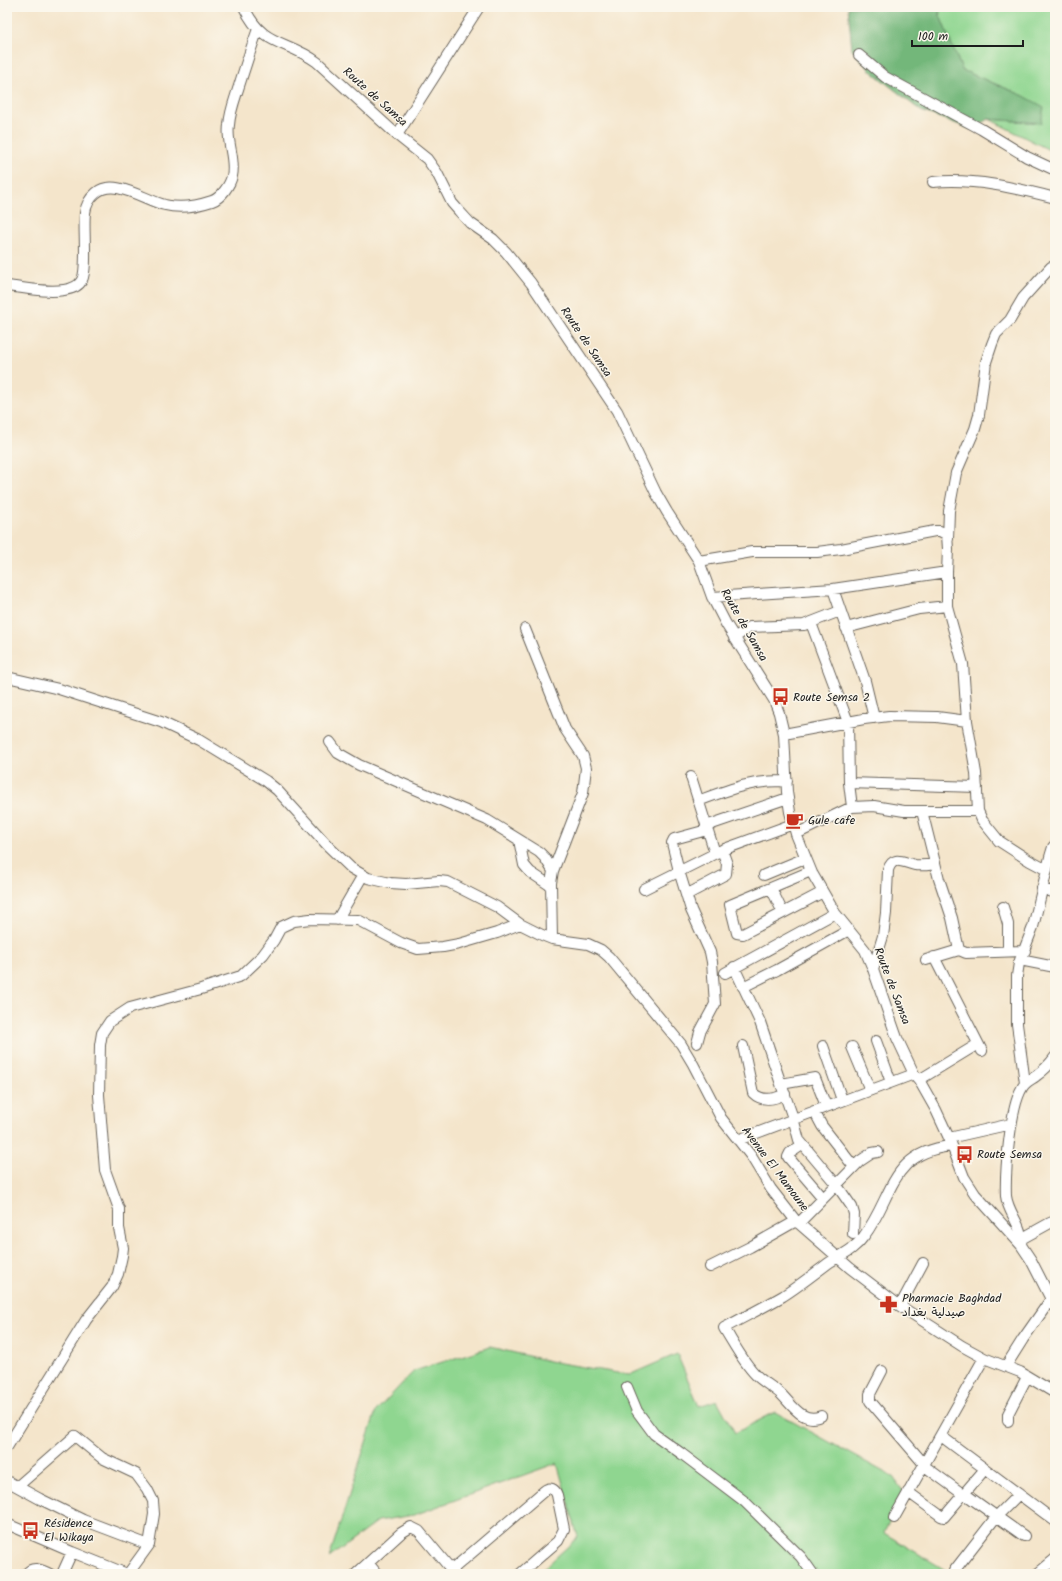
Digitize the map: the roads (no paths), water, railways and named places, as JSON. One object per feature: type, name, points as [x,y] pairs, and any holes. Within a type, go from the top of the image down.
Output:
[{"type":"street","name":"Route de Samsa","points":[[244,7],[250,20],[258,29],[273,41],[307,54],[397,135],[427,159],[458,211],[498,244],[531,283],[617,411],[656,493],[699,561],[712,597],[734,638],[774,700],[780,713],[784,734],[788,798],[795,829],[811,871],[835,913],[865,950],[892,1025],[917,1077],[936,1110],[964,1177],[975,1194],[1021,1242],[1053,1303]]},
{"type":"street","points":[[397,135],[479,7]]},
{"type":"street","points":[[7,286],[50,290],[65,290],[76,287],[82,280],[84,269],[85,212],[89,199],[98,191],[109,187],[123,188],[166,206],[197,206],[215,200],[226,189],[232,176],[228,126],[230,115],[258,29]]},
{"type":"street","points":[[859,55],[884,77],[1055,170]]},
{"type":"street","points":[[933,182],[984,184],[1055,198]]},
{"type":"street","points":[[1047,870],[999,841],[982,820],[978,811],[975,759],[968,721],[962,664],[947,606],[947,572],[949,511],[956,473],[975,429],[979,415],[986,362],[992,344],[996,334],[1010,320],[1023,298],[1051,267]]},
{"type":"street","points":[[699,561],[752,552],[817,552],[841,549],[935,531],[944,532],[948,539]]},
{"type":"street","points":[[712,597],[832,590],[947,572]]},
{"type":"street","points":[[832,590],[865,681],[874,718]]},
{"type":"street","points":[[846,628],[919,609],[947,606]]},
{"type":"street","points":[[734,638],[745,630],[755,626],[794,626],[811,623],[840,612]]},
{"type":"street","points":[[811,623],[848,722],[849,783],[852,807]]},
{"type":"street","points":[[7,677],[52,687],[161,722],[199,740],[250,770],[271,785],[329,847],[351,868],[363,875],[376,880],[406,884],[444,881],[497,907],[520,924],[552,939],[551,886],[553,871],[582,793],[586,768],[583,756],[565,729],[525,630]]},
{"type":"street","points":[[784,734],[874,718],[913,716],[968,721]]},
{"type":"street","points":[[330,742],[338,753],[359,765],[487,820],[545,858],[553,871]]},
{"type":"street","points":[[686,894],[726,874],[727,864],[707,828],[691,777]]},
{"type":"street","points":[[698,802],[753,783],[787,781]]},
{"type":"street","points":[[849,783],[977,787]]},
{"type":"street","points":[[697,1043],[700,1032],[715,1004],[716,996],[710,952],[691,910],[678,871],[673,845],[674,840],[788,798]]},
{"type":"street","points":[[644,889],[719,852],[795,829],[852,807],[874,806],[904,811],[978,811]]},
{"type":"street","points":[[922,811],[935,864],[952,918],[959,950]]},
{"type":"street","points":[[519,840],[522,858],[526,868],[551,886]]},
{"type":"street","points":[[1025,1083],[1017,1024],[1017,976],[1022,956],[1033,927],[1050,857],[1055,845]]},
{"type":"street","points":[[764,875],[805,858]]},
{"type":"street","points":[[873,969],[884,928],[890,865],[893,862],[900,860],[919,865],[935,864]]},
{"type":"street","points":[[811,871],[730,905],[737,933],[743,934],[823,892]]},
{"type":"street","points":[[337,920],[363,875]]},
{"type":"street","points":[[772,888],[783,913]]},
{"type":"street","points":[[1042,888],[1055,893]]},
{"type":"street","points":[[1003,907],[1008,924],[1008,952]]},
{"type":"street","points":[[725,973],[835,913]]},
{"type":"street","points":[[7,1447],[86,1320],[112,1287],[118,1274],[123,1248],[119,1228],[119,1207],[105,1170],[99,1095],[100,1045],[105,1027],[114,1017],[130,1008],[201,989],[241,976],[263,955],[281,927],[288,923],[310,919],[358,920],[388,936],[418,949],[459,944],[498,933],[520,924]]},
{"type":"street","points":[[743,986],[777,970],[849,930]]},
{"type":"street","name":"Avenue El Mamoune","points":[[552,939],[585,944],[601,950],[609,957],[681,1044],[693,1064],[720,1118],[751,1156],[778,1200],[797,1222],[875,1288],[900,1306],[962,1346],[984,1358],[1020,1372],[1055,1393]]},
{"type":"street","points":[[738,1140],[793,1118],[892,1082],[917,1077],[980,1047],[930,959],[959,950],[966,953],[1008,952],[1055,967]]},
{"type":"street","points":[[734,967],[760,1022],[793,1118],[799,1140],[836,1184],[852,1207],[854,1214],[852,1234]]},
{"type":"street","points":[[876,1040],[892,1082]]},
{"type":"street","points":[[743,1046],[753,1093],[758,1097],[767,1099],[775,1099],[785,1094]]},
{"type":"street","points":[[823,1046],[842,1100]]},
{"type":"street","points":[[852,1047],[870,1090]]},
{"type":"street","points":[[1021,1242],[1021,1231],[1011,1215],[1006,1197],[1011,1124],[1017,1099],[1025,1083],[1045,1069],[1055,1057]]},
{"type":"street","points":[[781,1084],[815,1078],[826,1106]]},
{"type":"street","points":[[814,1111],[822,1126],[854,1167]]},
{"type":"street","points":[[821,1416],[813,1418],[803,1416],[778,1392],[755,1374],[743,1359],[724,1328],[784,1295],[837,1257],[852,1250],[864,1236],[878,1212],[888,1189],[900,1170],[915,1158],[930,1149],[1011,1124]]},
{"type":"street","points":[[802,1145],[790,1153],[788,1157],[823,1198]]},
{"type":"street","points":[[710,1267],[797,1222],[865,1157],[878,1152]]},
{"type":"street","points":[[1021,1242],[1050,1222],[1055,1221]]},
{"type":"street","points":[[900,1306],[924,1263]]},
{"type":"street","points":[[1006,1366],[1023,1339],[1053,1303]]},
{"type":"street","points":[[894,1518],[984,1358]]},
{"type":"street","points":[[882,1370],[870,1394],[870,1401],[924,1464],[964,1495],[1024,1536]]},
{"type":"street","points":[[1008,1421],[1008,1414],[1027,1377]]},
{"type":"street","points":[[627,1387],[637,1411],[654,1434],[744,1502],[801,1557],[813,1574]]},
{"type":"street","points":[[7,1524],[72,1552],[107,1571],[128,1574],[149,1545],[154,1514],[153,1501],[142,1481],[136,1474],[102,1458],[76,1436],[18,1486]]},
{"type":"street","points":[[941,1436],[1055,1521]]},
{"type":"street","points":[[908,1492],[944,1517],[986,1469]]},
{"type":"street","points":[[7,1480],[40,1499],[83,1520],[149,1545]]},
{"type":"street","points":[[356,1574],[401,1532],[412,1527],[419,1531],[451,1573],[547,1488],[552,1488],[556,1491],[564,1529],[558,1540],[520,1574]]},
{"type":"street","points":[[954,1571],[996,1517],[1019,1494]]},
{"type":"street","points":[[62,1574],[72,1552]]},
{"type":"street","points":[[1037,1574],[1055,1559]]},
{"type":"street","points":[[368,1562],[377,1574]]},
{"type":"street","points":[[26,1574],[31,1569],[36,1568],[50,1574]]},
{"type":"place","name":"Route Semsa 2","points":[[780,697]]},
{"type":"place","name":"Gule cafe","points":[[795,820]]},
{"type":"place","name":"Route Semsa","points":[[964,1154]]},
{"type":"place","name":"Pharmacie Baghdad صيدلية بغداد","points":[[889,1305]]},
{"type":"place","name":"Résidence El Wikaya","points":[[31,1530]]}]
